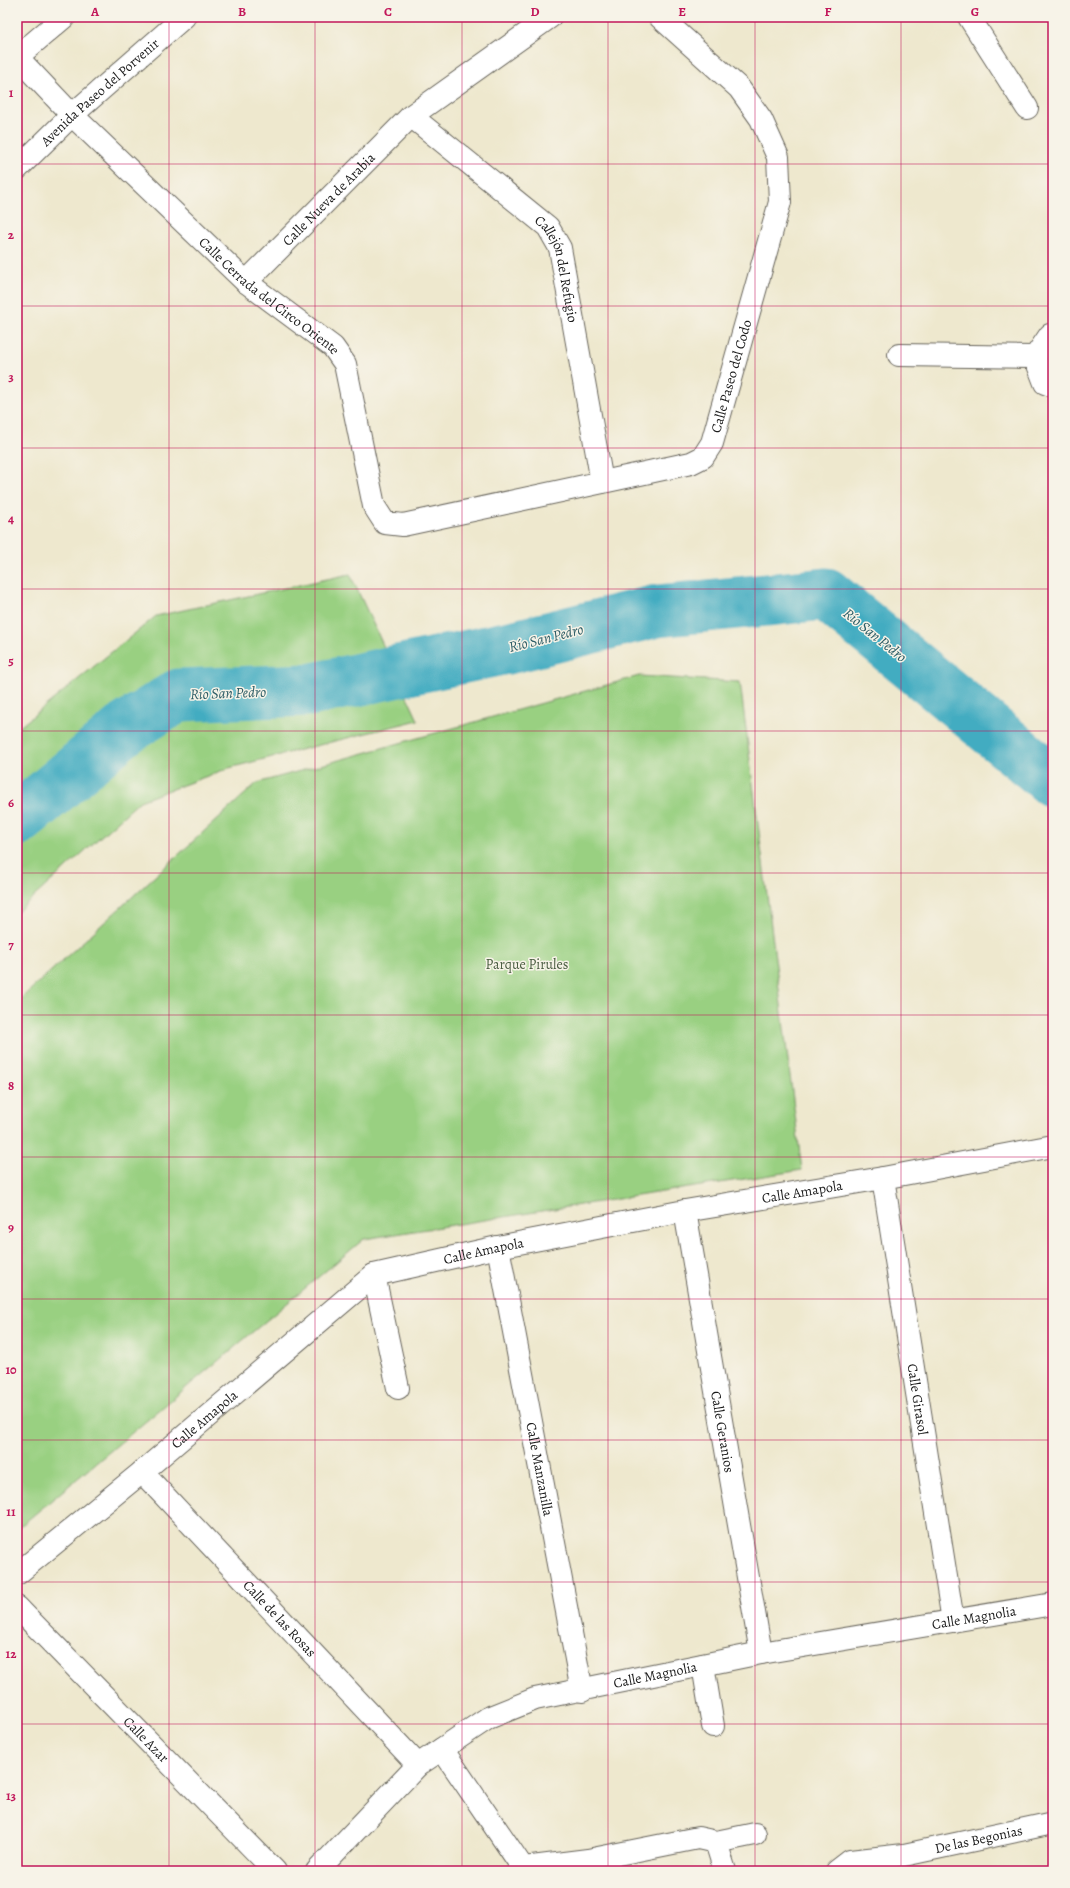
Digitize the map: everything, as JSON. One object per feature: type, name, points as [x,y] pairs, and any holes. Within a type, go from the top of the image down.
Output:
[{"type":"street","points":[[17,57],[64,17]]},
{"type":"street","name":"Avenida Paseo del Porvenir","points":[[17,169],[72,115],[184,17]]},
{"type":"street","name":"Calle Nueva de Arabia","points":[[246,282],[411,116],[550,17]]},
{"type":"street","name":"Calle Paseo del Codo","points":[[385,523],[403,524],[691,463],[703,457],[712,443],[780,202],[778,157],[761,119],[739,88],[660,17]]},
{"type":"street","points":[[968,17],[1027,108]]},
{"type":"street","name":"Calle Cerrada del Circo Oriente","points":[[17,57],[72,115],[246,282],[333,347],[345,364],[374,506],[385,523]]},
{"type":"street","name":"Callejón del Refugio","points":[[411,116],[548,227],[560,248],[602,482]]},
{"type":"street","points":[[1035,357],[1050,335],[1053,335]]},
{"type":"street","points":[[899,355],[1035,357]]},
{"type":"street","points":[[1035,357],[1045,383],[1053,386]]},
{"type":"street","name":"Calle Amapola","points":[[17,1574],[142,1472],[374,1275],[498,1247],[685,1210],[883,1178],[1053,1146]]},
{"type":"street","name":"Calle Girasol","points":[[883,1178],[953,1621]]},
{"type":"street","name":"Calle Geranios","points":[[685,1210],[761,1653]]},
{"type":"street","name":"Calle Manzanilla","points":[[498,1247],[582,1691]]},
{"type":"street","points":[[374,1275],[398,1388]]},
{"type":"street","name":"Calle de las Rosas","points":[[142,1472],[418,1765]]},
{"type":"street","name":"Calle Magnolia","points":[[317,1871],[418,1765],[488,1718],[535,1699],[582,1691],[761,1653],[1053,1604]]},
{"type":"street","name":"Calle Azar","points":[[17,1607],[275,1871]]},
{"type":"street","points":[[703,1665],[714,1726]]},
{"type":"street","points":[[442,1749],[524,1869],[589,1865],[698,1838],[716,1842],[755,1834]]},
{"type":"street","name":"De las Begonias","points":[[837,1871],[850,1861],[905,1863],[1053,1823]]},
{"type":"street","points":[[716,1842],[725,1871]]},
{"type":"green space","points":[[350,574],[418,720],[229,768],[140,801],[17,912],[17,729],[156,616]]},
{"type":"green space","name":"Parque Pirules","points":[[639,676],[740,682],[802,1170],[364,1239],[17,1529],[17,1002],[257,783]]},
{"type":"waterway","name":"Río San Pedro","points":[[17,820],[125,729],[179,695],[309,690],[516,646],[657,611],[826,594],[1053,781]]}]
